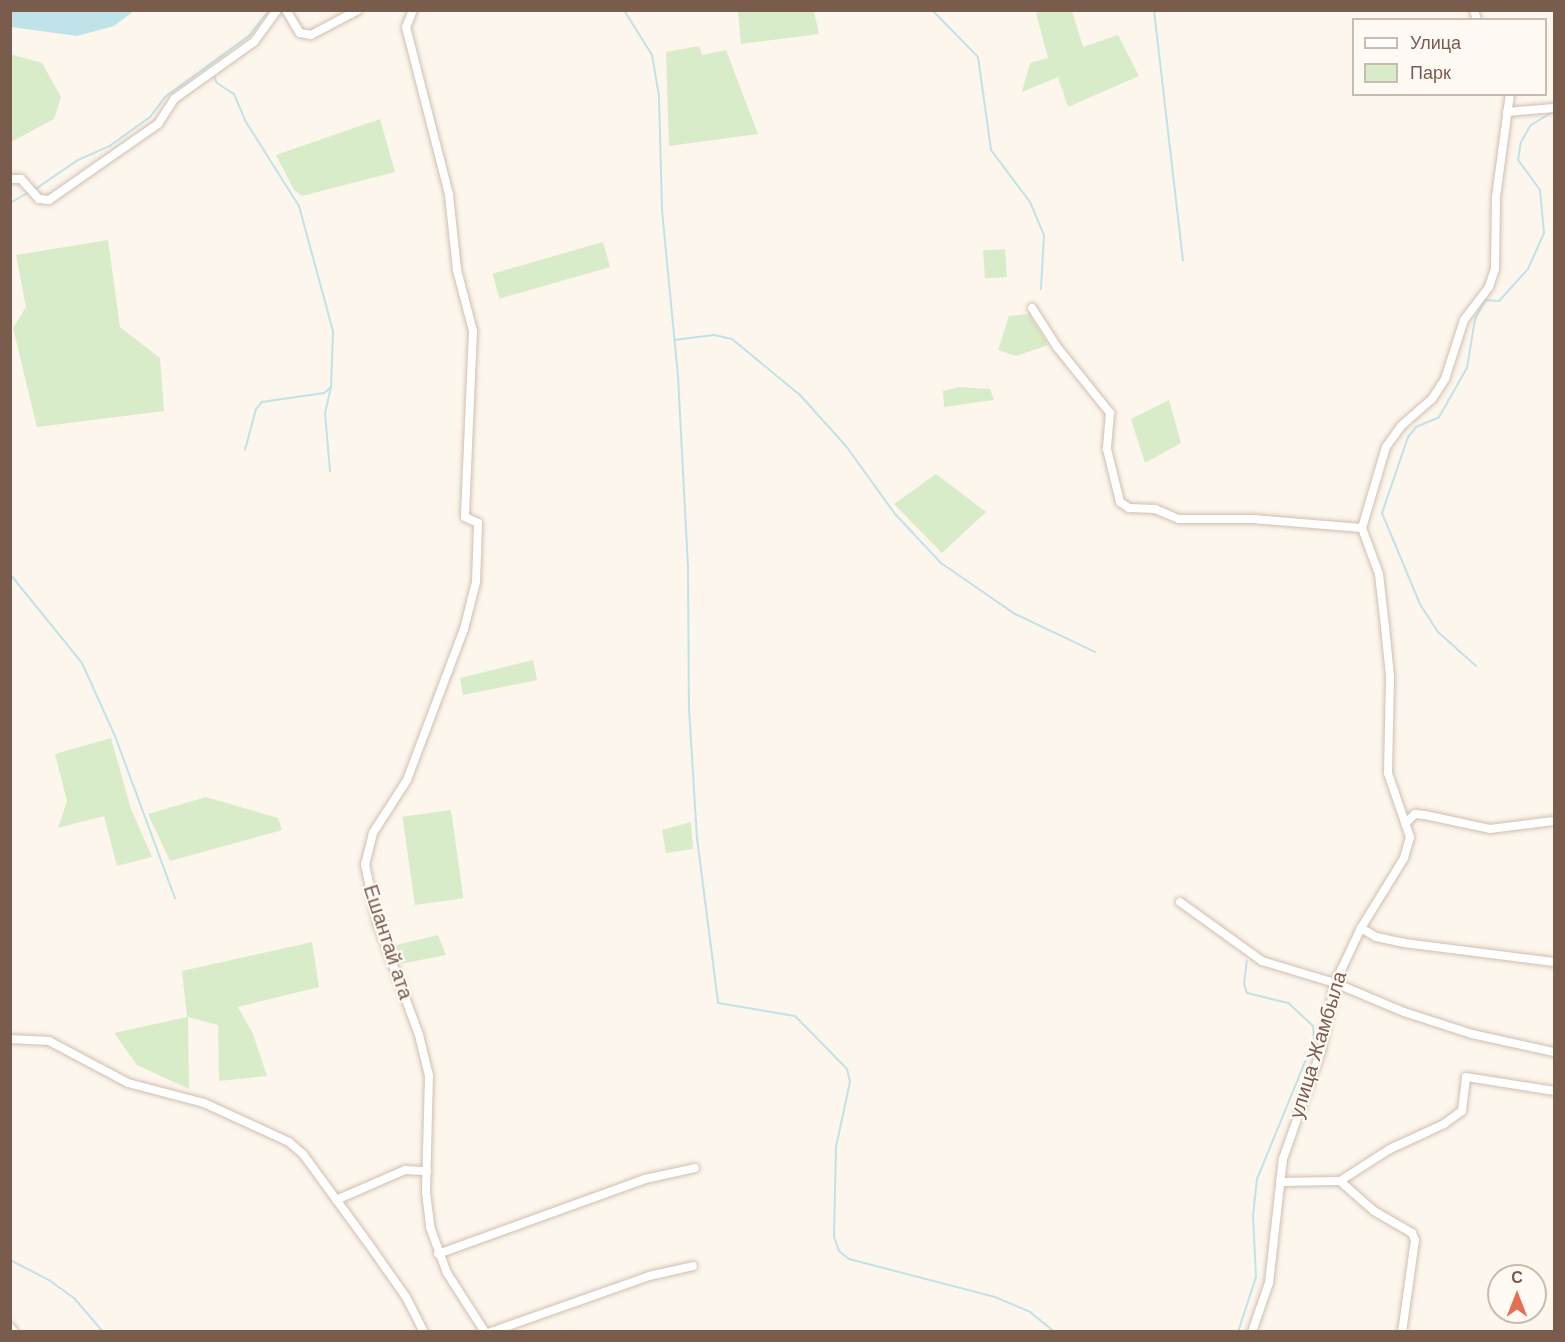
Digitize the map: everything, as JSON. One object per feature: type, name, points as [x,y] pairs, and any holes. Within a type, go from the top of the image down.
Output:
[{"type":"street","points":[[10,179],[28,183],[39,199],[49,200],[158,124],[174,99],[254,42],[277,10]]},
{"type":"street","points":[[286,10],[300,33],[311,35],[358,10]]},
{"type":"street","name":"Ешантай ата","points":[[413,10],[406,27],[449,195],[457,270],[473,331],[465,517],[478,523],[473,602],[407,780],[373,833],[365,864],[377,922],[419,1035],[429,1076],[427,1170],[430,1227],[438,1254],[485,1332]]},
{"type":"street","points":[[1510,96],[1496,197],[1495,269],[1489,287],[1464,320],[1445,379],[1432,399],[1401,426],[1386,447],[1362,528],[1379,574],[1385,627],[1389,676],[1388,773],[1395,799],[1408,821],[1415,814],[1490,829],[1554,821]]},
{"type":"street","points":[[1507,112],[1554,108]]},
{"type":"street","points":[[1032,308],[1057,347],[1110,412],[1107,449],[1120,502],[1129,508],[1155,509],[1179,519],[1253,519],[1362,528]]},
{"type":"street","name":"улица Жамбыла","points":[[1252,1332],[1269,1283],[1283,1159],[1321,1051],[1335,983],[1361,928],[1404,858],[1410,837],[1408,821]]},
{"type":"street","points":[[1180,902],[1214,923],[1249,955],[1335,983],[1404,1012],[1472,1034],[1554,1052]]},
{"type":"street","points":[[1361,928],[1376,937],[1404,943],[1554,962]]},
{"type":"street","points":[[10,1039],[49,1041],[150,1092],[204,1103],[290,1142],[303,1154],[406,1297],[424,1332]]},
{"type":"street","points":[[1280,1182],[1340,1181],[1390,1149],[1444,1124],[1462,1111],[1466,1077],[1554,1091]]},
{"type":"street","points":[[438,1254],[645,1179],[695,1168]]},
{"type":"street","points":[[336,1200],[405,1170],[427,1170]]},
{"type":"street","points":[[1340,1181],[1374,1211],[1412,1233],[1415,1240],[1402,1332]]},
{"type":"street","points":[[490,1332],[649,1276],[693,1266]]},
{"type":"street","points":[[10,1327],[14,1332]]},
{"type":"green space","points":[[738,11],[814,11],[819,34],[741,44]]},
{"type":"green space","points":[[1072,11],[1083,47],[1118,35],[1139,76],[1068,107],[1058,77],[1022,92],[1030,63],[1048,58],[1036,13]]},
{"type":"green space","points":[[699,46],[702,55],[726,50],[758,134],[669,146],[666,52]]},
{"type":"green space","points":[[10,54],[42,63],[61,97],[54,119],[11,142]]},
{"type":"green space","points":[[380,119],[395,172],[302,196],[294,190],[276,155]]},
{"type":"green space","points":[[108,240],[120,327],[160,358],[164,411],[37,427],[13,328],[26,307],[16,255]]},
{"type":"green space","points":[[603,242],[610,267],[500,299],[492,274]]},
{"type":"green space","points":[[1005,249],[1007,277],[985,278],[983,251]]},
{"type":"green space","points":[[1029,314],[1048,345],[1016,356],[998,350],[1009,316]]},
{"type":"green space","points":[[959,387],[990,389],[994,400],[944,407],[943,391]]},
{"type":"green space","points":[[1169,400],[1181,443],[1145,463],[1131,419]]},
{"type":"green space","points":[[936,474],[986,512],[942,553],[894,504]]},
{"type":"green space","points":[[533,660],[537,680],[463,695],[460,678]]},
{"type":"green space","points":[[111,738],[131,809],[152,857],[117,866],[104,816],[58,828],[67,801],[55,754]]},
{"type":"green space","points":[[206,797],[278,818],[282,830],[170,861],[148,814]]},
{"type":"green space","points":[[451,810],[463,898],[415,905],[402,817]]},
{"type":"green space","points":[[691,822],[693,849],[666,853],[662,830]]},
{"type":"green space","points":[[438,935],[446,955],[400,964],[393,946]]},
{"type":"green space","points":[[312,942],[319,987],[238,1007],[253,1034],[267,1076],[219,1081],[218,1025],[188,1017],[189,1089],[137,1065],[114,1033],[187,1017],[182,971]]},
{"type":"water","points":[[10,11],[134,11],[114,26],[77,36],[11,27]]},
{"type":"waterway","points":[[34,190],[78,160],[111,145],[150,117],[165,97],[249,36],[269,10]]},
{"type":"waterway","points":[[624,10],[652,55],[659,96],[662,210],[678,376],[688,570],[689,708],[697,838],[718,1003],[795,1016],[847,1069],[850,1082],[836,1147],[834,1237],[839,1251],[849,1259],[995,1297],[1030,1312],[1055,1332]]},
{"type":"waterway","points":[[932,10],[978,57],[991,150],[1030,202],[1044,235],[1041,289]]},
{"type":"waterway","points":[[1154,10],[1183,260]]},
{"type":"waterway","points":[[213,75],[217,83],[234,94],[246,122],[299,206],[333,331],[331,387],[324,393],[262,402],[256,409],[245,450]]},
{"type":"waterway","points":[[1476,666],[1438,632],[1420,604],[1382,513],[1408,437],[1416,427],[1439,417],[1467,368],[1475,319],[1485,300],[1499,301],[1528,269],[1544,233],[1540,190],[1518,160],[1521,142],[1531,125],[1554,111]]},
{"type":"waterway","points":[[10,203],[29,192]]},
{"type":"waterway","points":[[674,340],[714,335],[732,339],[800,395],[846,446],[895,514],[941,563],[1015,614],[1095,652]]},
{"type":"waterway","points":[[330,471],[325,413],[331,387]]},
{"type":"waterway","points":[[10,574],[82,663],[115,736],[175,898]]},
{"type":"waterway","points":[[1238,1332],[1256,1277],[1253,1216],[1257,1179],[1314,1040],[1313,1026],[1288,1003],[1247,993],[1244,984],[1247,961]]},
{"type":"waterway","points":[[10,1260],[49,1280],[74,1298],[103,1332]]}]
